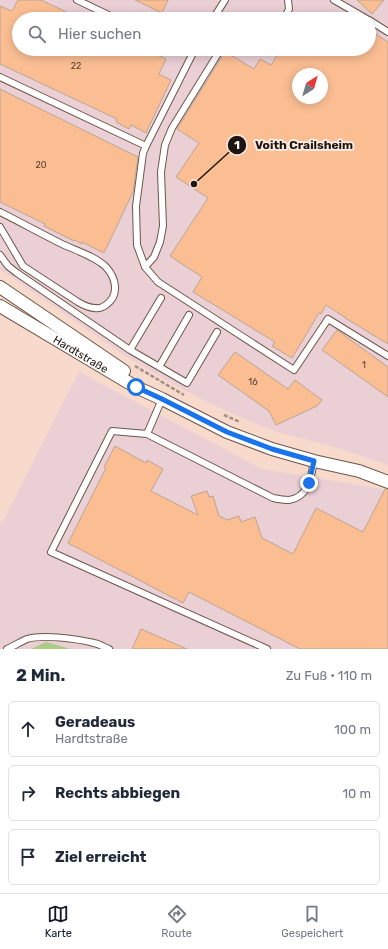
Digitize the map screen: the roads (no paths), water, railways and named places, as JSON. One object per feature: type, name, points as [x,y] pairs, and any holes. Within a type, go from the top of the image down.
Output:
[{"type":"street","name":"Hardtstraße","points":[[0,287],[140,381],[162,399]]},
{"type":"street","name":"Hardtstraße","points":[[0,294],[16,306],[85,345]]},
{"type":"street","name":"Hardtstraße","points":[[0,306],[136,387],[227,432],[272,449],[314,461],[359,471],[388,482]]},
{"type":"lane","points":[[77,0],[103,12]]},
{"type":"lane","points":[[217,12],[225,0]]},
{"type":"lane","points":[[288,0],[289,9],[288,12]]},
{"type":"lane","points":[[334,0],[354,12]]},
{"type":"lane","points":[[376,25],[388,32]]},
{"type":"lane","points":[[192,56],[143,153],[136,206],[137,245],[145,267],[158,282],[294,370],[328,318],[388,356]]},
{"type":"lane","points":[[145,267],[154,257],[160,242],[163,226],[161,172],[165,145],[172,128],[217,56]]},
{"type":"lane","points":[[0,77],[146,146]]},
{"type":"lane","points":[[0,212],[95,259],[105,267],[112,275],[115,286],[114,294],[110,302],[103,307],[96,309],[86,306],[23,266],[0,227]]},
{"type":"lane","points":[[0,255],[8,266],[16,273],[130,350],[187,383],[217,332]]},
{"type":"lane","points":[[130,350],[161,298]]},
{"type":"lane","points":[[159,367],[189,315]]},
{"type":"lane","points":[[147,434],[162,399]]},
{"type":"lane","points":[[267,649],[50,552],[112,431],[147,434],[273,498],[287,500],[297,498],[305,491],[309,483],[314,461]]},
{"type":"lane","points":[[7,649],[26,640],[46,637],[81,640],[96,643],[109,649]]},
{"type":"place","name":"Voith Crailsheim","points":[[194,184]]}]
